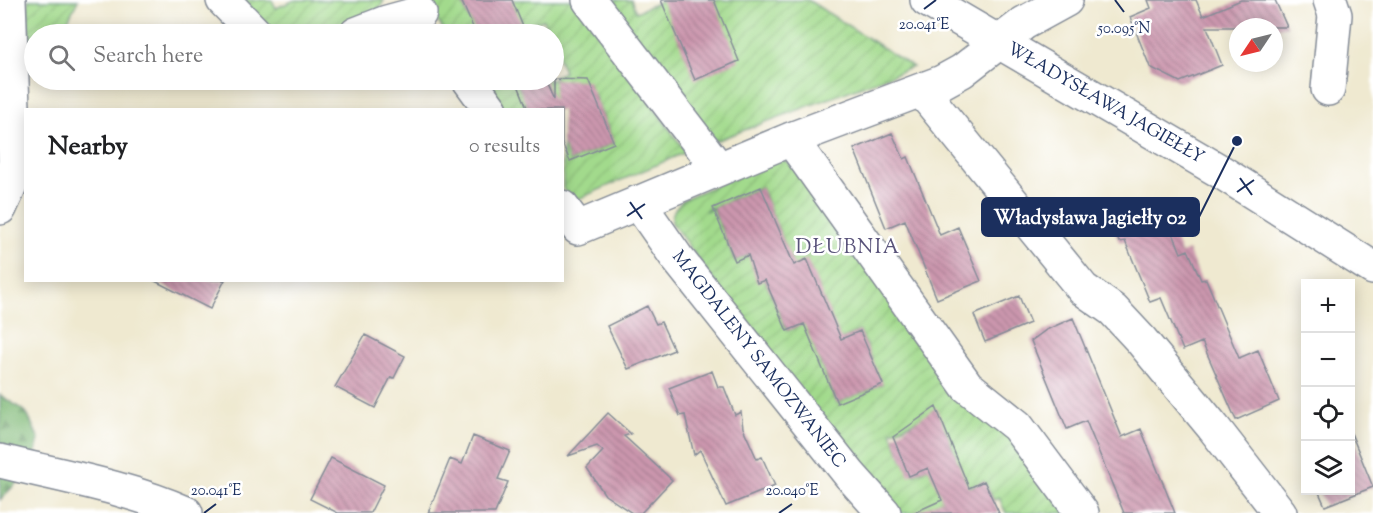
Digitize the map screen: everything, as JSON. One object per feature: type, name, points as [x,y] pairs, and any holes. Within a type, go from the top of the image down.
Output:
[{"type":"street","points":[[0,208],[12,184],[15,162],[9,0]]},
{"type":"street","points":[[223,0],[246,24]]},
{"type":"street","points":[[589,0],[719,169]]},
{"type":"street","name":"WŁADYSŁAWA JAGIEŁŁY","points":[[927,0],[1218,170],[1373,268]]},
{"type":"street","points":[[1328,89],[1335,15],[1330,0]]},
{"type":"street","points":[[564,210],[578,228],[790,139],[922,91],[962,71],[1047,4]]},
{"type":"street","points":[[382,24],[422,16]]},
{"type":"street","points":[[476,90],[490,108]]},
{"type":"street","points":[[922,91],[1083,289],[1113,310],[1141,340],[1280,513]]},
{"type":"street","points":[[790,139],[967,386],[1017,426],[1082,513]]},
{"type":"street","name":"MAGDALENY SAMOZWANIEC","points":[[638,202],[684,267],[843,466],[884,513]]},
{"type":"street","points":[[0,461],[119,490],[186,513]]},
{"type":"green space","points":[[28,0],[78,0],[66,24],[29,24]]},
{"type":"green space","points":[[236,0],[272,0],[276,8],[295,0],[384,0],[373,14],[347,24],[259,24]]},
{"type":"green space","points":[[422,0],[461,0],[469,19],[512,0],[576,0],[686,152],[576,200],[564,190],[564,146],[570,161],[614,143],[593,92],[553,108],[501,108],[488,90],[564,90],[564,24],[545,24],[543,20],[532,24],[440,24]]},
{"type":"green space","points":[[603,0],[631,0],[636,12],[664,0],[808,0],[913,67],[715,141]]},
{"type":"green space","points":[[778,159],[786,161],[795,168],[1024,452],[1069,513],[1006,513],[999,498],[994,501],[984,481],[970,487],[948,513],[901,513],[803,405],[672,223],[675,210],[684,199]],"holes":[[[761,187],[783,240],[735,261],[713,209],[705,211]],[[765,280],[830,313],[787,331]],[[860,331],[882,384],[837,403],[815,350]],[[931,415],[945,429],[956,456],[915,474],[902,459],[891,432]]]},
{"type":"green space","points":[[0,395],[26,412],[39,439],[32,467],[0,500]]},
{"type":"building","points":[[461,0],[512,0],[522,24],[472,24]]},
{"type":"building","points":[[661,0],[714,0],[739,61],[695,80]]},
{"type":"building","points":[[1148,0],[1196,0],[1203,16],[1241,0],[1275,0],[1283,18],[1229,18],[1229,27],[1207,27],[1222,65],[1180,82],[1150,67],[1130,17],[1151,8]]},
{"type":"building","points":[[564,79],[588,80],[614,143],[570,161],[564,148],[564,108],[527,108],[520,90],[550,90],[554,100],[554,90],[564,90]]},
{"type":"building","points":[[892,133],[904,159],[908,157],[940,235],[958,227],[981,281],[937,299],[905,220],[886,228],[854,149]]},
{"type":"building","points":[[761,187],[794,265],[807,259],[841,339],[860,331],[883,384],[837,403],[804,324],[787,331],[765,280],[757,283],[748,255],[735,261],[713,208]]},
{"type":"building","points":[[1134,206],[1142,225],[1155,220],[1160,230],[1170,226],[1181,253],[1188,250],[1201,280],[1206,279],[1239,358],[1258,350],[1279,401],[1236,420],[1202,342],[1183,350],[1161,298],[1150,302],[1125,241],[1119,242],[1109,217]]},
{"type":"building","points":[[157,282],[224,282],[210,309]]},
{"type":"building","points":[[1019,296],[1030,323],[985,342],[974,315]]},
{"type":"building","points":[[647,306],[656,324],[661,322],[674,350],[628,369],[607,326]]},
{"type":"building","points":[[1073,318],[1122,437],[1141,429],[1175,513],[1124,513],[1086,421],[1067,429],[1031,341],[1046,330]]},
{"type":"building","points":[[365,335],[405,356],[375,408],[335,387]]},
{"type":"building","points":[[712,371],[718,387],[724,387],[735,415],[741,412],[743,428],[757,459],[762,457],[775,486],[726,506],[700,450],[694,455],[685,415],[680,416],[669,388]]},
{"type":"building","points":[[936,407],[969,488],[984,481],[999,513],[913,513],[942,500],[928,468],[909,476],[893,437]]},
{"type":"building","points":[[608,413],[631,434],[624,436],[672,480],[641,513],[632,513],[605,495],[587,468],[603,451],[597,446],[568,456]]},
{"type":"building","points":[[473,436],[510,451],[498,479],[508,482],[495,513],[428,513],[450,459],[462,464]]},
{"type":"building","points":[[1355,443],[1373,487],[1355,494]]},
{"type":"building","points":[[331,458],[384,485],[370,513],[338,513],[310,499]]},
{"type":"building","points":[[1320,495],[1353,495],[1325,506]]},
{"type":"place","name":"Władysława Jagiełły 02","points":[[1237,141]]},
{"type":"district","name":"DŁUBNIA","points":[[848,248]]}]
